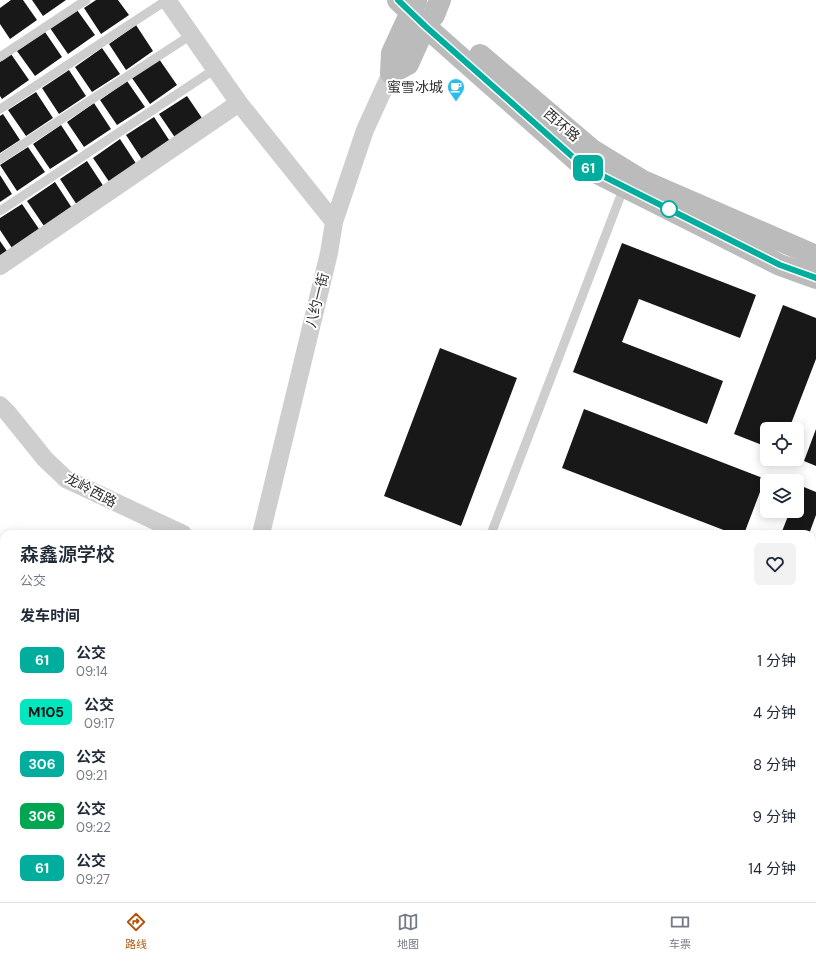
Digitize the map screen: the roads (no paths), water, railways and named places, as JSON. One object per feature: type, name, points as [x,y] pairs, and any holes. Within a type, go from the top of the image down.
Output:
[{"type":"main road","points":[[391,73],[392,53],[420,7]]},
{"type":"main road","name":"西环路","points":[[420,7],[583,166],[780,265],[816,278]]},
{"type":"main road","name":"西环路","points":[[420,7],[592,150],[641,180],[816,256]]},
{"type":"street","points":[[167,0],[239,103],[334,222]]},
{"type":"street","name":"八约一街","points":[[262,530],[329,253],[334,222],[365,130],[391,73]]},
{"type":"street","points":[[0,266],[239,103]]},
{"type":"street","name":"龙岭西路","points":[[0,405],[8,412],[44,459],[66,480],[174,530]]},
{"type":"lane","points":[[0,57],[86,0]]},
{"type":"lane","points":[[0,109],[167,0]]},
{"type":"lane","points":[[0,158],[191,35]]},
{"type":"lane","points":[[0,211],[216,69]]},
{"type":"lane","points":[[493,530],[624,186]]},
{"type":"place","name":"蜜雪冰城","points":[[456,102]]}]
